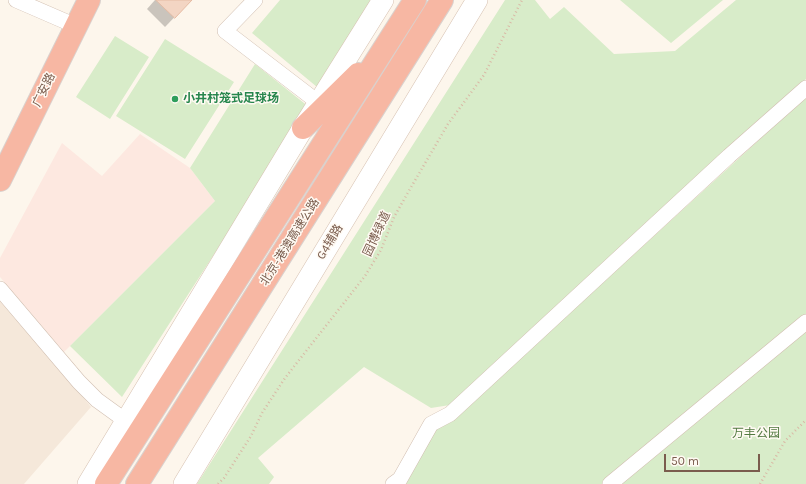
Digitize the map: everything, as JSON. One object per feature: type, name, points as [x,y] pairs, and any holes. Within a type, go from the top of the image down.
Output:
[{"type":"highway","name":"广安路","points":[[0,180],[89,0]]},
{"type":"highway","name":"北京-港澳高速公路","points":[[111,477],[415,0]]},
{"type":"highway","name":"北京-港澳高速公路","points":[[137,484],[442,0]]},
{"type":"highway","points":[[303,128],[387,45]]},
{"type":"street","points":[[16,0],[76,26]]},
{"type":"street","points":[[255,0],[225,31],[319,103]]},
{"type":"street","points":[[88,484],[303,128],[383,0]]},
{"type":"street","name":"G4辅路","points":[[184,484],[477,0]]},
{"type":"street","points":[[393,484],[400,479],[431,424],[450,414],[729,156],[806,88]]},
{"type":"street","points":[[0,289],[79,382],[97,400],[126,421]]},
{"type":"street","points":[[610,484],[806,322]]},
{"type":"path","name":"园博绿道","points":[[218,484],[224,478],[251,436],[262,413],[285,378],[366,276],[382,250],[394,217],[448,124],[484,75],[522,0]]},
{"type":"path","points":[[760,484],[785,441],[806,420]]},
{"type":"shaded area","points":[[140,134],[190,168],[215,201],[64,352],[0,277],[0,258],[62,143],[102,176]]},
{"type":"shaded area","points":[[0,295],[91,407],[24,484],[0,484]]},
{"type":"green space","points":[[280,0],[372,0],[317,87],[252,33]]},
{"type":"green space","points":[[505,0],[535,0],[550,19],[564,7],[614,54],[675,51],[736,0],[806,0],[806,79],[450,405],[431,408],[364,367],[258,458],[274,477],[269,484],[197,484]]},
{"type":"green space","points":[[620,0],[723,0],[671,43]]},
{"type":"green space","points":[[115,36],[149,57],[110,119],[76,97]]},
{"type":"green space","name":"小井村笼式足球场","points":[[165,39],[234,82],[185,159],[116,116]]},
{"type":"green space","points":[[255,64],[309,107],[122,397],[70,346],[215,201],[190,168]]},
{"type":"green space","points":[[806,97],[806,314],[602,484],[404,484],[435,430],[458,415]]},
{"type":"green space","name":"万丰公园","points":[[806,328],[806,484],[619,484]]},
{"type":"building","points":[[156,0],[192,0],[175,18]]},
{"type":"place","name":"小井村笼式足球场","points":[[175,99]]}]
